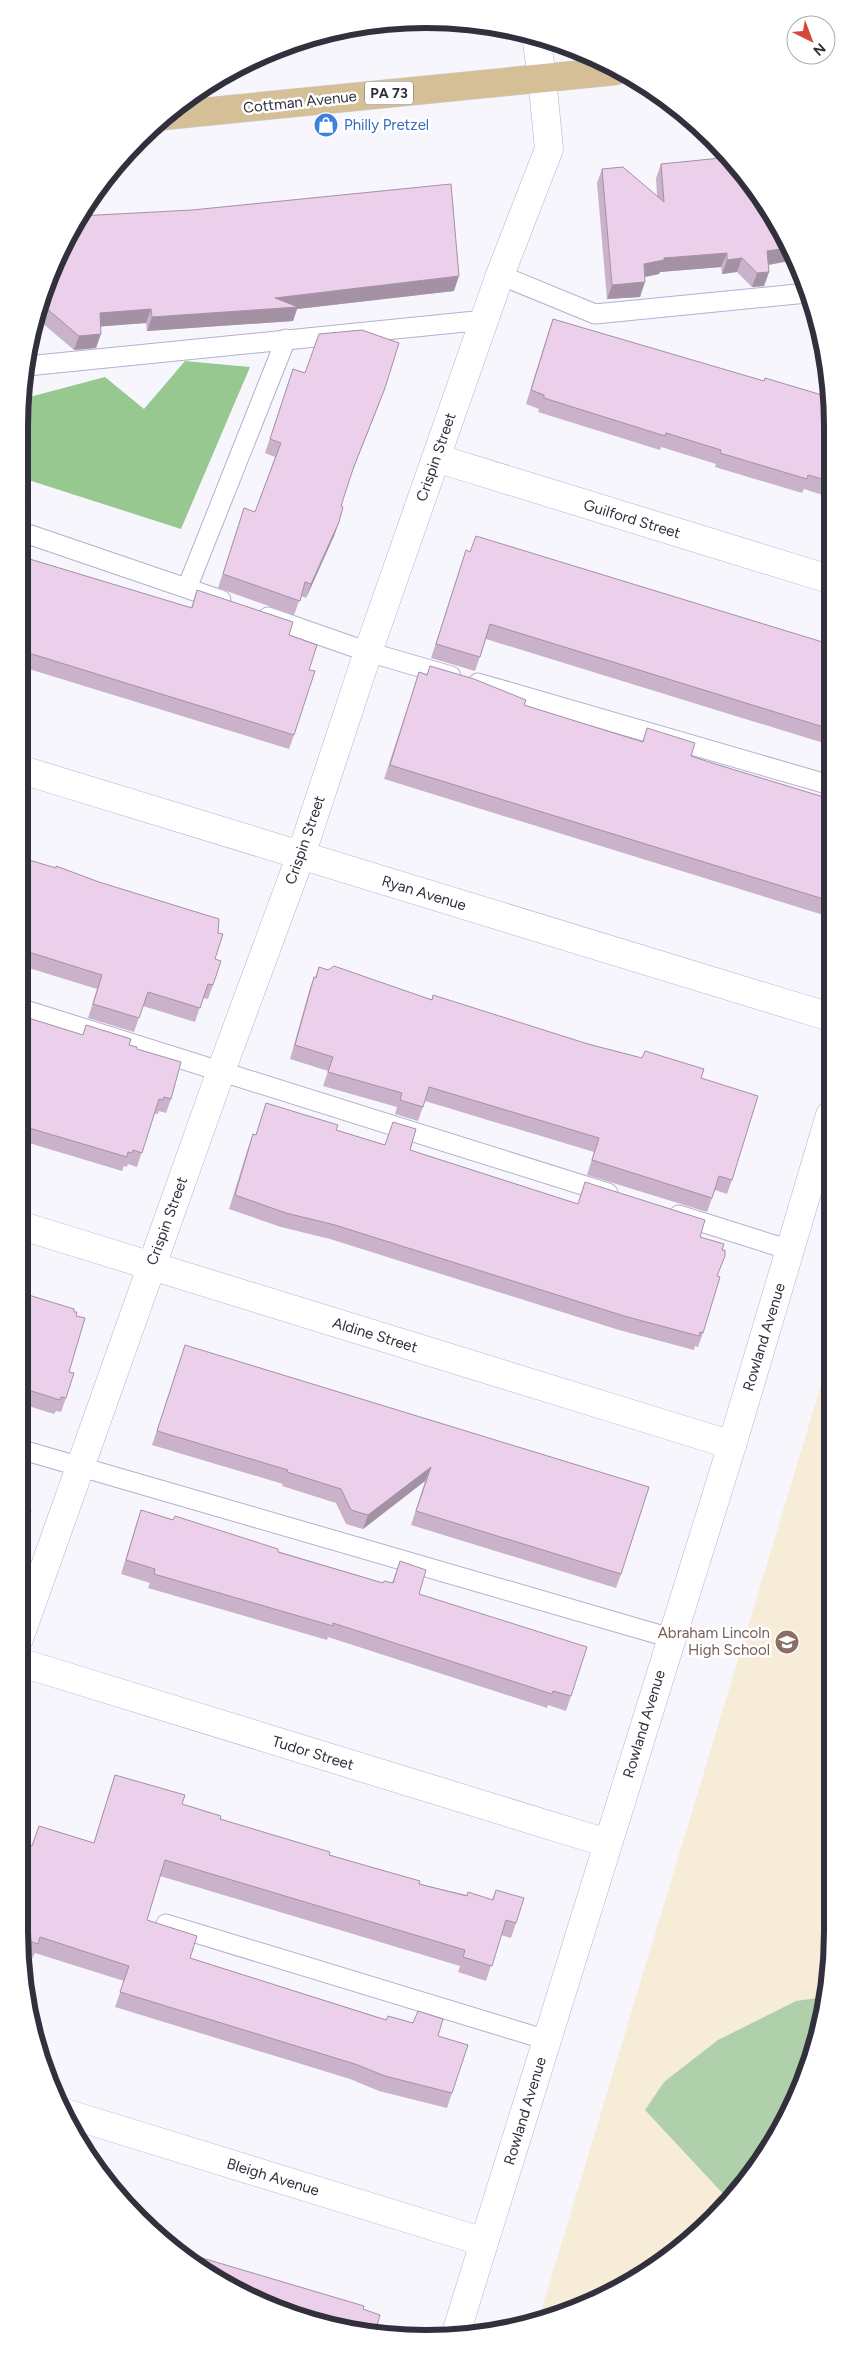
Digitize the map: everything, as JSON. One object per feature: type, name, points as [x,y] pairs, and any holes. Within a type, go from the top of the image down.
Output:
[{"type":"main road","name":"Cottman Avenue","points":[[177,115],[607,72]]},
{"type":"street","name":"Crispin Street","points":[[28,1613],[300,855],[368,652],[500,275],[549,149],[537,44]]},
{"type":"street","name":"Guilford Street","points":[[436,458],[824,577]]},
{"type":"street","name":"Ryan Avenue","points":[[28,772],[824,1015]]},
{"type":"street","name":"Rowland Avenue","points":[[457,2329],[732,1445],[824,1134]]},
{"type":"street","name":"Aldine Street","points":[[28,1229],[732,1445]]},
{"type":"street","name":"Tudor Street","points":[[28,1665],[607,1843]]},
{"type":"street","name":"Bleigh Avenue","points":[[72,2115],[484,2242]]},
{"type":"lane","points":[[500,275],[595,314],[800,294]]},
{"type":"lane","points":[[32,365],[485,320]]},
{"type":"lane","points":[[187,588],[286,339]]},
{"type":"lane","points":[[28,533],[368,652],[824,783]]},
{"type":"lane","points":[[28,1011],[629,1199]]},
{"type":"lane","points":[[657,1208],[790,1250]]},
{"type":"lane","points":[[28,1452],[671,1638]]},
{"type":"lane","points":[[166,1924],[547,2040]]},
{"type":"shaded area","name":"Abraham Lincoln High School","points":[[824,1375],[824,1932],[820,1984],[810,2036],[793,2085],[770,2132],[741,2175],[707,2214],[668,2248],[624,2277],[578,2300],[540,2313]]},
{"type":"green space","points":[[185,361],[250,367],[181,529],[28,480],[28,397],[105,377],[144,409]]},
{"type":"green space","points":[[818,1998],[810,2036],[793,2085],[770,2132],[725,2195],[645,2110],[664,2082],[718,2040],[796,2001]]},
{"type":"building","points":[[720,158],[756,204],[782,249],[767,251],[769,272],[757,273],[742,258],[727,260],[727,253],[664,258],[664,260],[644,264],[645,282],[612,285],[602,169],[623,167],[664,202],[661,164]]},
{"type":"building","points":[[451,184],[459,276],[275,298],[298,307],[152,317],[151,309],[100,313],[101,334],[79,336],[46,308],[58,273],[88,216],[192,210]]},
{"type":"building","points":[[553,319],[764,381],[765,378],[822,395],[824,480],[808,475],[807,479],[720,453],[721,450],[666,433],[665,436],[544,398],[544,395],[531,390]]},
{"type":"building","points":[[362,330],[399,343],[385,388],[353,469],[341,506],[343,507],[339,522],[311,584],[305,582],[300,601],[223,574],[244,508],[255,512],[281,443],[270,439],[293,369],[305,373],[319,334]]},
{"type":"building","points":[[476,536],[824,642],[824,727],[490,624],[480,657],[436,644],[466,550],[470,552]]},
{"type":"building","points":[[28,559],[192,608],[197,590],[293,622],[289,635],[317,645],[309,670],[315,671],[294,735],[28,653]]},
{"type":"building","points":[[430,666],[474,679],[526,700],[524,705],[643,742],[647,728],[695,743],[691,756],[824,797],[824,899],[390,765],[419,672],[427,675]]},
{"type":"building","points":[[28,860],[56,868],[56,866],[99,882],[219,919],[218,933],[223,934],[215,959],[221,961],[213,985],[208,984],[200,1008],[148,992],[139,1018],[93,1004],[102,975],[28,952]]},
{"type":"building","points":[[334,966],[432,1000],[433,995],[588,1044],[642,1058],[645,1051],[704,1069],[701,1078],[758,1096],[732,1180],[719,1176],[712,1198],[592,1160],[599,1138],[429,1087],[423,1107],[400,1100],[402,1093],[328,1072],[333,1057],[295,1045],[314,977],[316,978],[319,967],[328,970]]},
{"type":"building","points":[[28,1018],[83,1035],[86,1025],[131,1039],[129,1045],[137,1047],[137,1049],[181,1062],[171,1099],[164,1097],[163,1100],[159,1099],[142,1153],[133,1150],[132,1153],[128,1152],[127,1157],[28,1128]]},
{"type":"building","points":[[266,1103],[338,1125],[336,1130],[385,1145],[393,1122],[416,1129],[410,1150],[578,1204],[585,1182],[705,1220],[700,1237],[724,1244],[722,1250],[725,1250],[725,1256],[717,1276],[720,1277],[703,1333],[700,1332],[699,1336],[624,1316],[335,1225],[286,1213],[235,1195],[253,1134],[256,1135]]},
{"type":"building","points":[[28,1295],[74,1309],[74,1312],[77,1312],[76,1316],[85,1318],[69,1372],[74,1373],[66,1398],[61,1397],[60,1400],[28,1390]]},
{"type":"building","points":[[185,1345],[649,1487],[621,1574],[416,1511],[431,1467],[368,1515],[351,1510],[341,1489],[287,1472],[288,1470],[157,1431]]},
{"type":"building","points":[[141,1510],[173,1520],[175,1516],[278,1549],[278,1552],[383,1583],[384,1581],[393,1583],[400,1561],[426,1570],[419,1594],[587,1647],[571,1696],[553,1691],[552,1694],[333,1623],[333,1626],[154,1574],[155,1569],[126,1560]]},
{"type":"building","points":[[115,1775],[185,1795],[182,1804],[221,1816],[220,1819],[330,1852],[329,1855],[420,1881],[419,1884],[467,1896],[468,1892],[493,1900],[496,1890],[524,1898],[516,1923],[506,1920],[492,1966],[463,1957],[465,1950],[165,1860],[147,1920],[197,1936],[190,1958],[386,2020],[388,2016],[413,2023],[418,2011],[443,2019],[438,2036],[468,2045],[452,2093],[385,2076],[355,2064],[120,1992],[129,1966],[40,1937],[38,1944],[28,1941],[28,1845],[32,1846],[39,1826],[94,1843]]},
{"type":"building","points":[[193,2255],[364,2306],[363,2309],[380,2315],[376,2327],[322,2317],[273,2300],[249,2289],[226,2277]]},
{"type":"place","name":"Philly Pretzel","points":[[326,125]]},
{"type":"place","name":"Abraham Lincoln High School","points":[[787,1642]]}]
